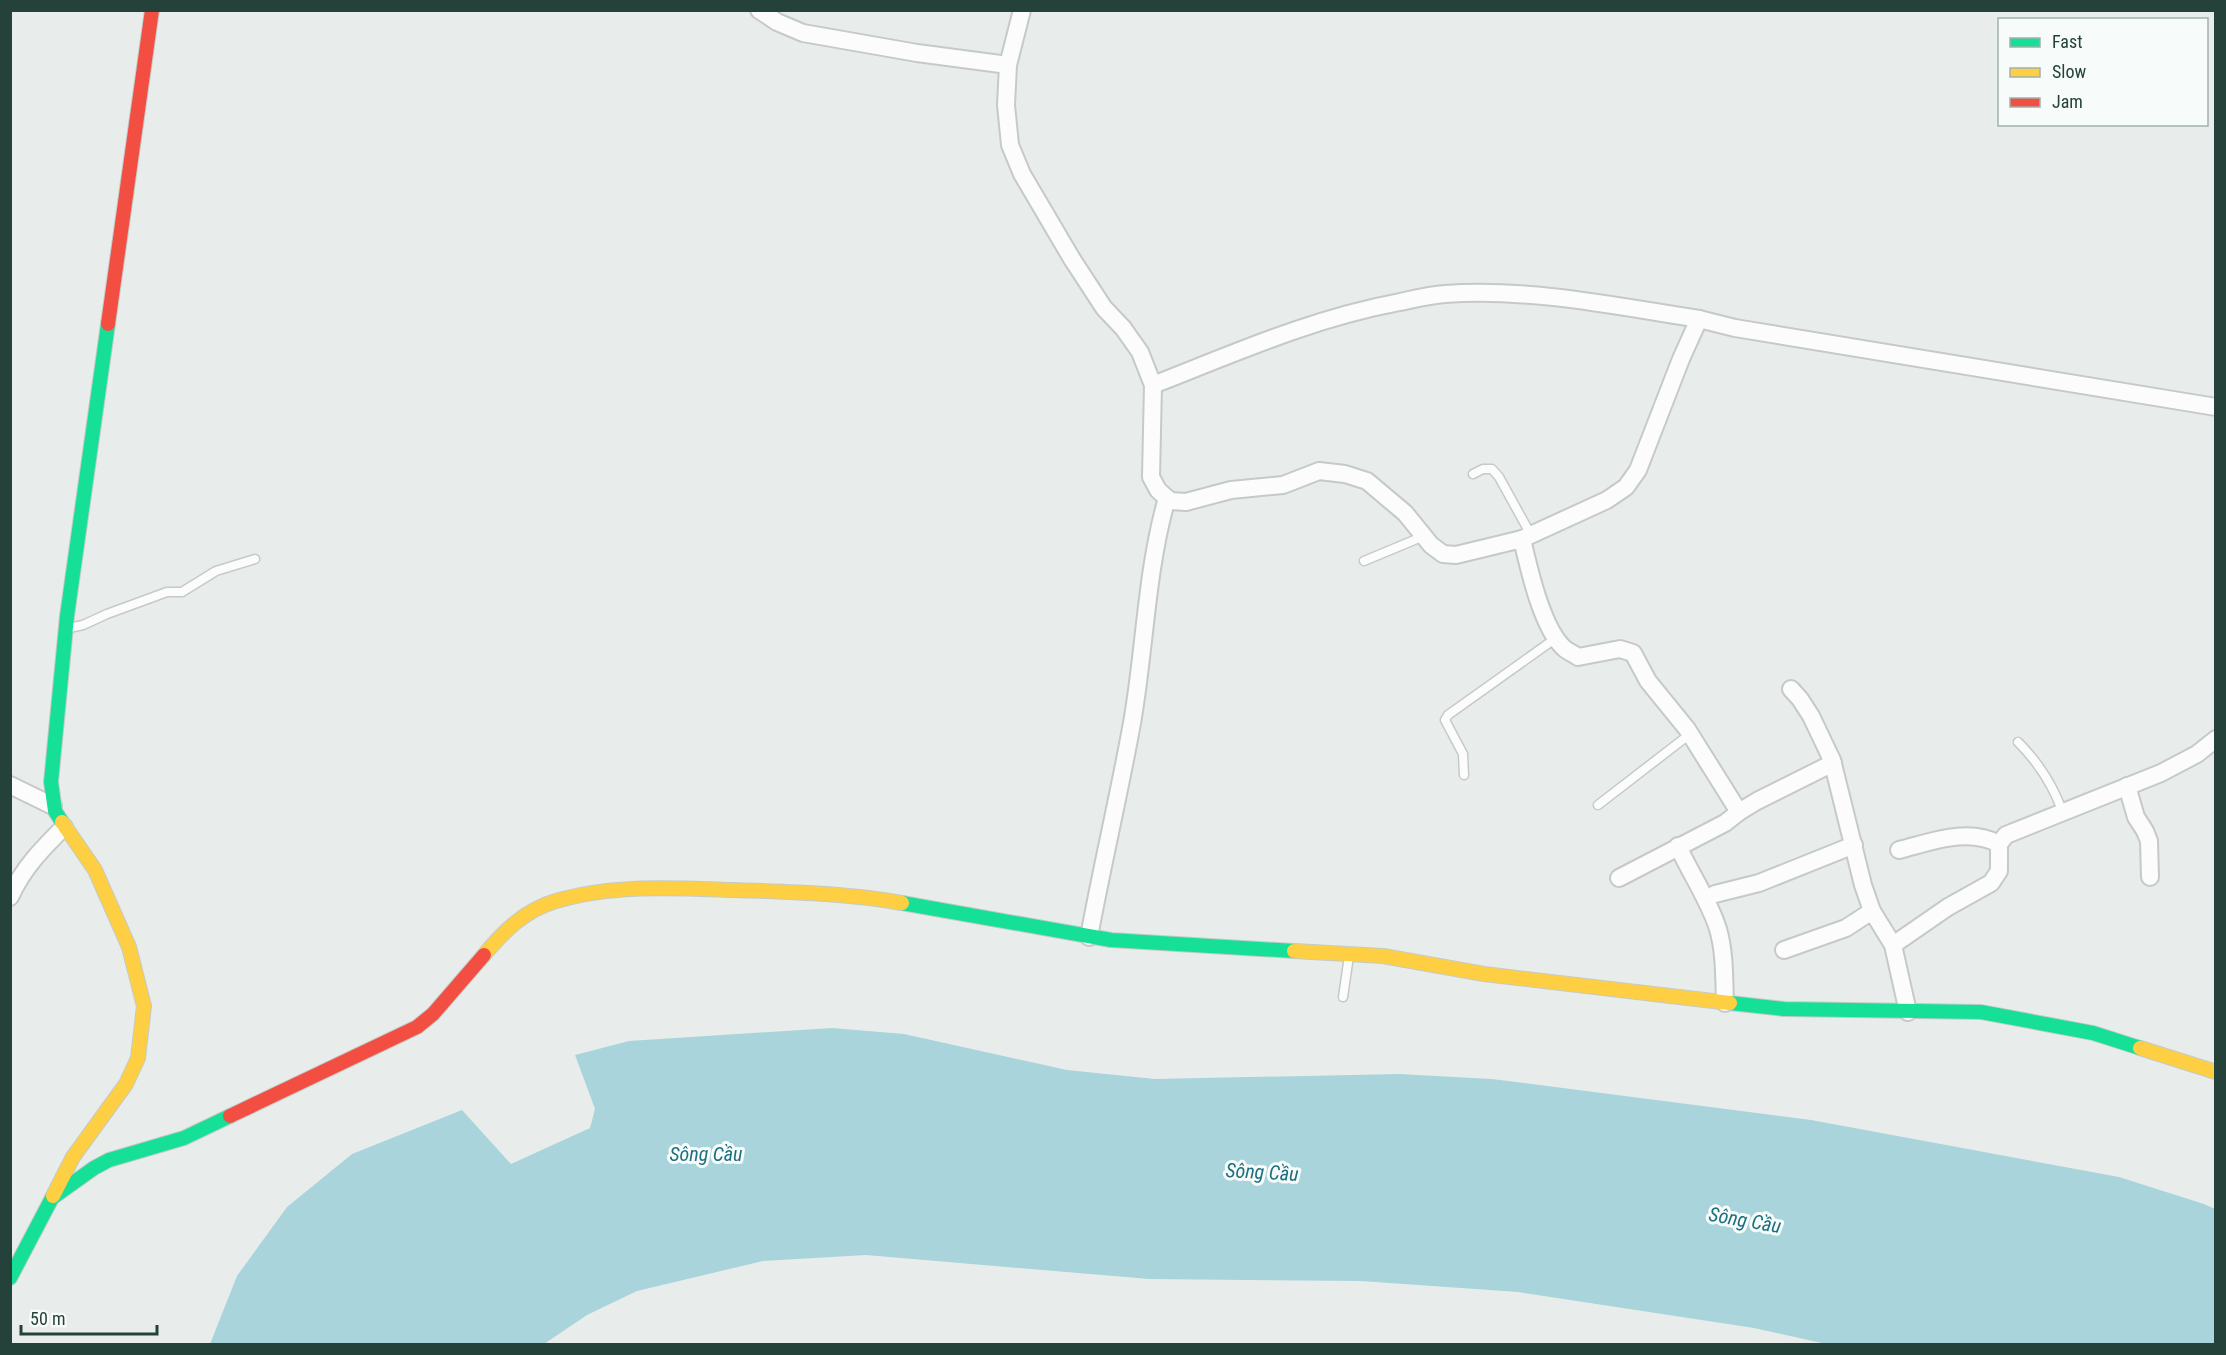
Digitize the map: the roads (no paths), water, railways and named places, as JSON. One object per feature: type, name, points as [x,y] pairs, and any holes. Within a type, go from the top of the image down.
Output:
[{"type":"street","points":[[10,897],[18,880],[58,817],[51,782],[66,628],[153,10]]},
{"type":"street","points":[[759,10],[780,16],[803,33],[917,53],[1008,65]]},
{"type":"street","points":[[1022,10],[1008,65],[1006,105],[1010,145],[1022,174],[1072,260],[1104,308],[1134,344],[1151,379],[1151,477],[1158,490],[1170,501],[1186,502],[1231,490],[1282,486],[1320,471],[1345,474],[1367,481],[1405,513],[1443,554],[1456,555],[1526,537],[1607,500],[1626,488],[1638,470],[1699,319]]},
{"type":"street","points":[[1151,379],[1316,322],[1362,309],[1444,294],[1537,294],[1699,319],[1735,328],[2216,407]]},
{"type":"street","points":[[1089,937],[1132,722],[1148,605],[1167,498]]},
{"type":"street","points":[[1526,537],[1531,579],[1550,630],[1556,638],[1565,649],[1578,657],[1620,649],[1633,653],[1648,681],[1690,734],[1739,812]]},
{"type":"street","points":[[1791,689],[1811,716],[1833,763],[1863,885],[1872,911],[1893,945],[1908,1012]]},
{"type":"street","points":[[1893,945],[1948,907],[1991,883],[1999,871],[1999,844],[2006,835],[2127,786],[2197,754],[2216,739]]},
{"type":"street","points":[[1619,878],[1725,823],[1757,801],[1833,763]]},
{"type":"street","points":[[10,785],[58,817],[95,870],[129,947],[144,1006],[138,1058],[126,1084],[73,1157],[10,1278]]},
{"type":"street","points":[[2127,786],[2136,817],[2149,841],[2150,877]]},
{"type":"street","points":[[1899,850],[1963,836],[1979,836],[1999,844]]},
{"type":"street","points":[[1715,894],[1758,883],[1854,845]]},
{"type":"street","points":[[1678,846],[1711,910],[1717,928],[1721,942],[1725,1003]]},
{"type":"street","points":[[51,1198],[109,1160],[184,1138],[417,1027],[434,1014],[503,932],[528,913],[555,901],[598,892],[659,888],[831,893],[876,898],[1111,940],[1400,957],[1484,974],[1784,1009],[1981,1012],[2093,1033],[2216,1072]]},
{"type":"street","points":[[1784,950],[1846,928],[1872,911]]},
{"type":"lane","points":[[1473,474],[1483,469],[1492,469],[1499,477],[1526,537]]},
{"type":"lane","points":[[1364,561],[1424,536]]},
{"type":"lane","points":[[66,628],[83,625],[167,592],[182,592],[216,571],[255,559]]},
{"type":"lane","points":[[1464,775],[1463,754],[1445,720],[1448,715],[1556,638]]},
{"type":"lane","points":[[1598,805],[1690,734]]},
{"type":"lane","points":[[2018,742],[2048,778],[2063,813]]},
{"type":"lane","points":[[1343,997],[1349,954]]},
{"type":"water","name":"Sông Cầu","points":[[832,1028],[904,1034],[1067,1070],[1155,1079],[1399,1074],[1492,1079],[1811,1120],[2119,1177],[2215,1209],[2215,1344],[1826,1344],[1754,1328],[1518,1292],[1361,1281],[1149,1279],[866,1255],[763,1261],[637,1291],[587,1315],[544,1344],[210,1344],[237,1276],[287,1207],[352,1154],[462,1110],[511,1164],[590,1128],[595,1109],[575,1055],[629,1041]]}]
